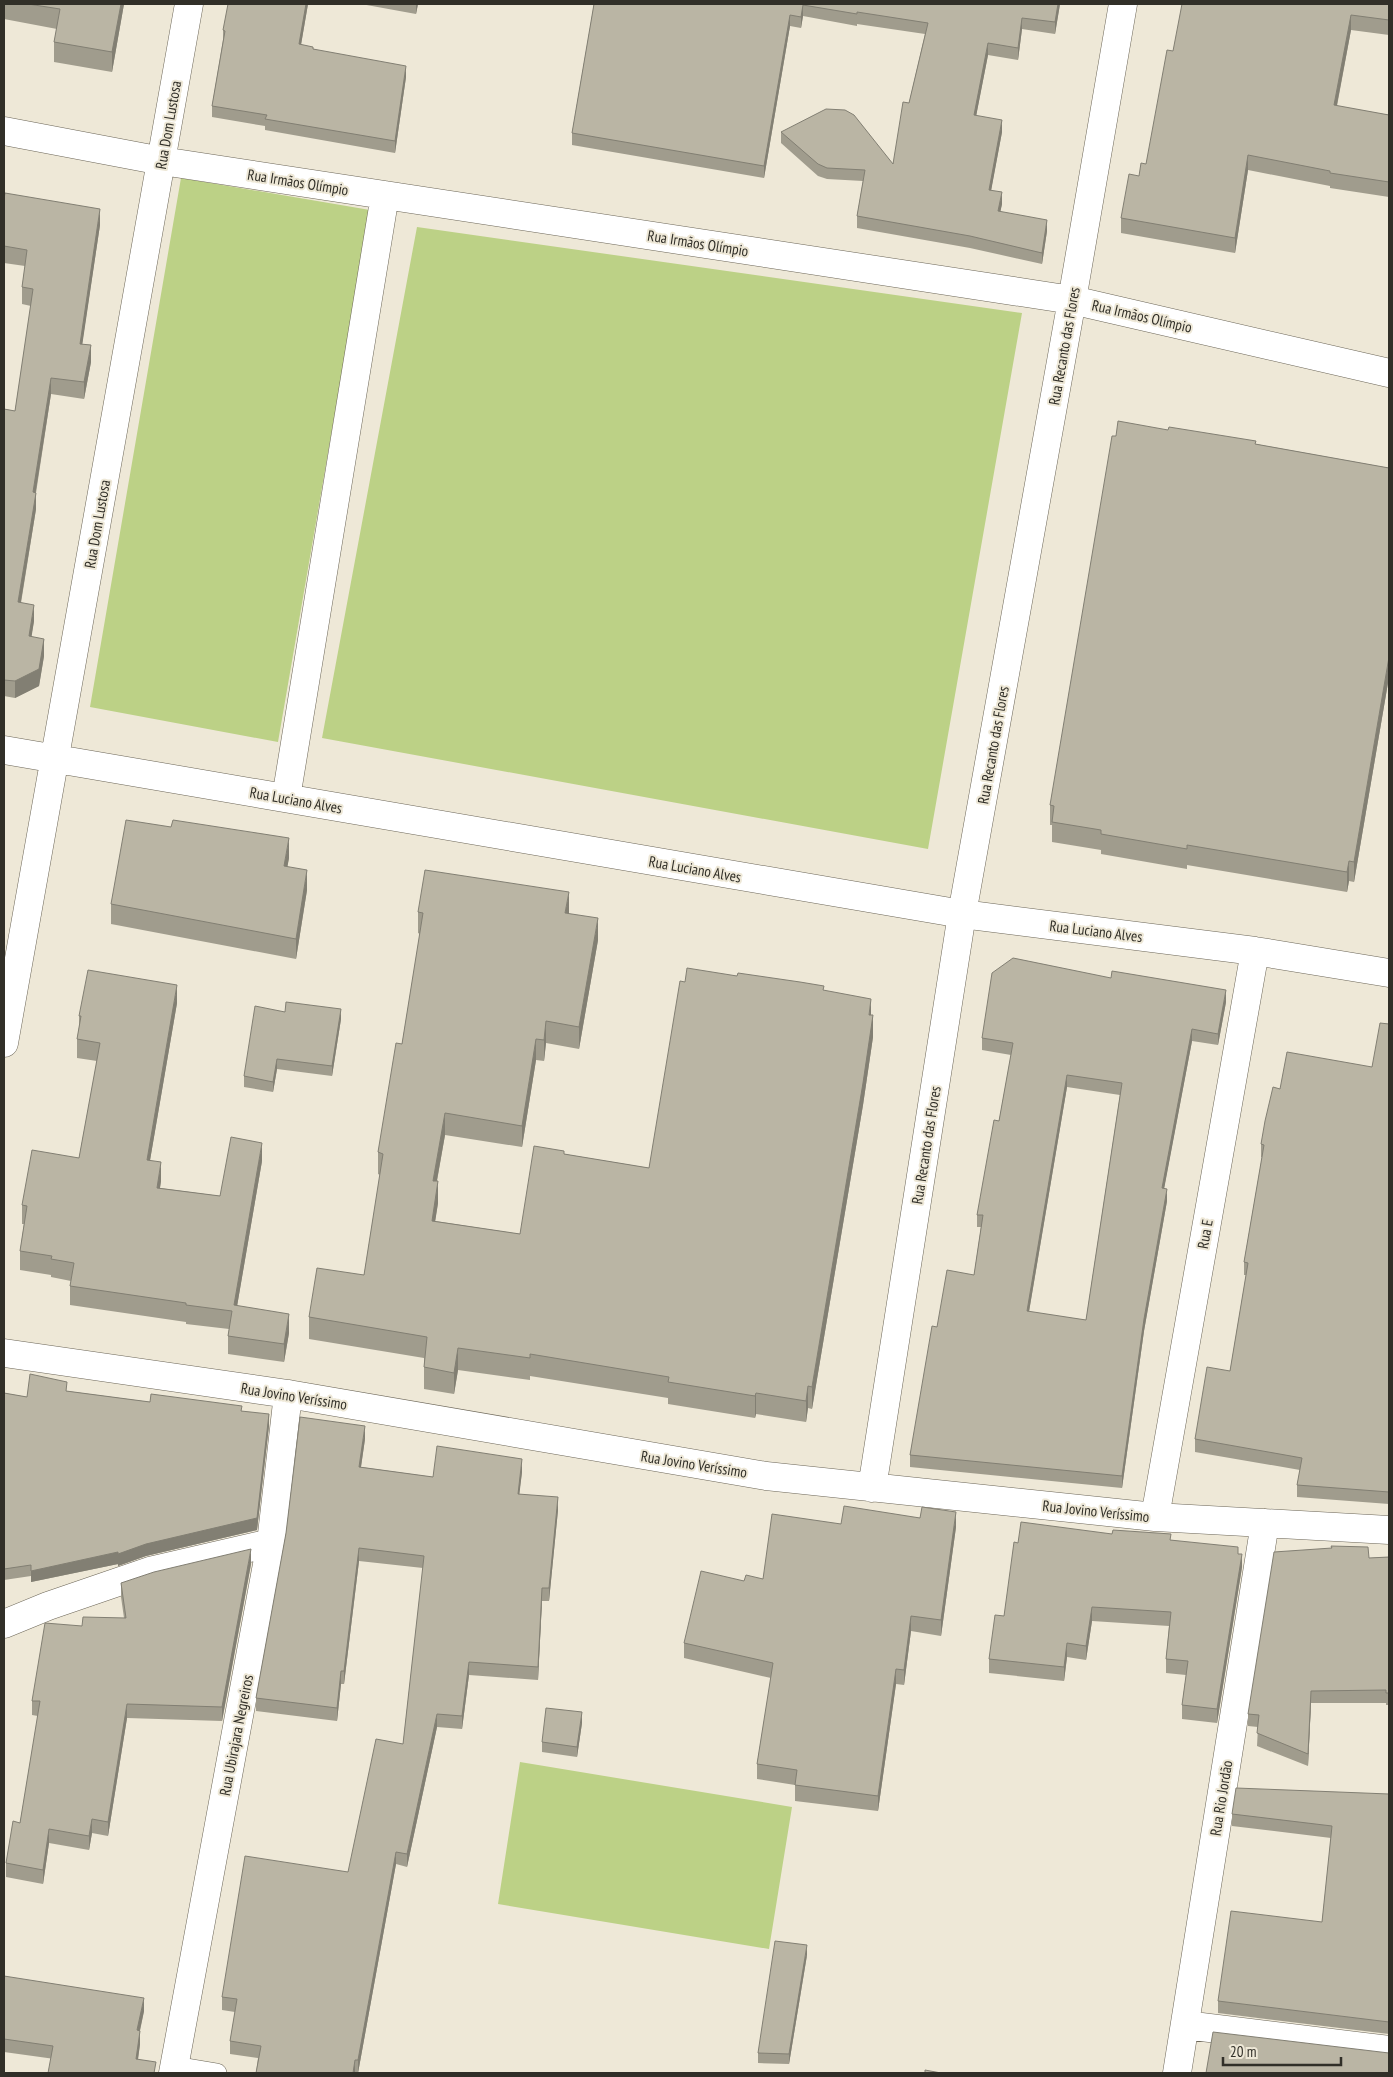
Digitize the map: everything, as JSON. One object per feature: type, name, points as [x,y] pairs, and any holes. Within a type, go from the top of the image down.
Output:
[{"type":"street","name":"Rua Dom Lustosa","points":[[4,1044],[189,4]]},
{"type":"street","name":"Rua Recanto das Flores","points":[[872,1488],[962,914],[1123,4]]},
{"type":"street","name":"Rua Irmãos Olímpio","points":[[4,131],[162,161],[1072,300],[1389,373]]},
{"type":"street","points":[[286,798],[385,195]]},
{"type":"street","name":"Rua Luciano Alves","points":[[4,750],[962,914],[1255,951],[1389,973]]},
{"type":"street","name":"Rua E","points":[[1155,1517],[1255,951]]},
{"type":"street","name":"Rua Jovino Veríssimo","points":[[4,1353],[288,1394],[766,1476],[1155,1517],[1389,1530]]},
{"type":"street","name":"Rua Ubirajara Negreiros","points":[[174,2070],[271,1543],[288,1394]]},
{"type":"street","name":"Rua Rio Jordão","points":[[1177,2073],[1265,1523]]},
{"type":"street","points":[[4,1624],[48,1606],[150,1571],[271,1543]]},
{"type":"street","points":[[1185,2025],[1389,2050]]},
{"type":"lane","points":[[174,2070],[217,2073]]},
{"type":"green space","points":[[181,178],[370,210],[278,742],[90,707]]},
{"type":"green space","points":[[417,227],[1022,313],[928,849],[322,738]]},
{"type":"green space","points":[[520,1762],[792,1807],[769,1949],[498,1904]]},
{"type":"building","points":[[28,4],[121,4],[112,52],[54,42],[60,9]]},
{"type":"building","points":[[228,4],[306,4],[299,44],[313,47],[313,49],[406,66],[395,141],[265,119],[267,115],[212,106]]},
{"type":"building","points":[[594,4],[1058,4],[1055,22],[1022,18],[1018,48],[988,43],[974,115],[1002,120],[989,190],[1002,192],[998,211],[1047,220],[1042,253],[970,236],[857,216],[865,170],[827,168],[818,164],[781,132],[826,109],[845,110],[854,115],[893,164],[903,102],[909,103],[928,23],[803,5],[801,17],[790,15],[764,166],[572,133]]},
{"type":"building","points":[[1182,4],[1389,4],[1389,20],[1351,15],[1334,105],[1389,115],[1389,182],[1330,173],[1330,171],[1248,155],[1235,238],[1121,218],[1129,174],[1139,176],[1141,163],[1146,164],[1167,50],[1173,51]]},
{"type":"building","points":[[5,193],[100,209],[80,344],[91,345],[84,382],[51,378],[33,492],[36,493],[18,602],[34,605],[29,636],[44,639],[39,669],[15,681],[4,680],[4,409],[15,411],[33,289],[22,287],[27,250],[4,246]]},
{"type":"building","points":[[1118,421],[1168,430],[1169,427],[1256,441],[1255,444],[1389,468],[1389,657],[1354,862],[1349,861],[1347,872],[1187,845],[1187,849],[1101,834],[1101,830],[1052,822],[1054,806],[1050,805],[1112,436],[1116,436]]},
{"type":"building","points":[[126,820],[171,827],[173,820],[289,838],[284,866],[307,870],[296,939],[111,904]]},
{"type":"building","points":[[425,870],[569,892],[565,913],[598,918],[579,1027],[546,1021],[544,1040],[536,1039],[522,1126],[445,1113],[433,1181],[438,1181],[432,1221],[520,1234],[534,1146],[564,1151],[564,1154],[649,1168],[680,981],[685,982],[687,968],[737,976],[738,973],[824,986],[823,990],[871,999],[869,1015],[873,1015],[863,1083],[812,1387],[808,1386],[806,1401],[756,1393],[755,1396],[668,1382],[669,1377],[530,1354],[530,1358],[458,1348],[454,1373],[424,1367],[427,1337],[309,1317],[317,1268],[364,1275],[383,1154],[378,1152],[396,1043],[402,1044],[423,913],[418,912]]},
{"type":"building","points":[[1013,958],[1111,978],[1112,971],[1226,990],[1218,1034],[1192,1029],[1162,1188],[1167,1189],[1144,1319],[1122,1476],[910,1455],[932,1326],[937,1327],[947,1270],[974,1275],[983,1215],[977,1215],[994,1120],[999,1121],[1013,1043],[982,1038],[992,973]],"holes":[[[1067,1075],[1122,1083],[1086,1320],[1027,1311]]]},
{"type":"building","points":[[88,970],[177,985],[147,1160],[161,1162],[157,1188],[220,1196],[231,1137],[262,1143],[234,1305],[289,1314],[284,1344],[228,1336],[232,1311],[70,1286],[74,1263],[51,1259],[52,1256],[20,1251],[27,1206],[22,1205],[32,1150],[79,1158],[100,1043],[77,1039],[81,1016],[79,1016]]},
{"type":"building","points":[[286,1002],[341,1009],[332,1066],[277,1059],[273,1082],[244,1076],[255,1006],[285,1012]]},
{"type":"building","points":[[1380,1023],[1389,1024],[1389,1492],[1297,1485],[1302,1458],[1195,1439],[1207,1367],[1230,1371],[1248,1263],[1244,1262],[1264,1145],[1261,1144],[1265,1121],[1273,1087],[1280,1089],[1287,1052],[1372,1067]]},
{"type":"building","points":[[30,1374],[67,1382],[66,1391],[150,1402],[151,1394],[242,1406],[241,1411],[269,1414],[257,1518],[146,1544],[118,1554],[118,1552],[31,1571],[31,1565],[4,1569],[4,1393],[27,1397]]},
{"type":"building","points":[[300,1417],[365,1426],[359,1467],[433,1477],[437,1446],[522,1459],[518,1494],[558,1497],[549,1588],[542,1588],[538,1667],[469,1662],[462,1716],[437,1714],[407,1854],[396,1852],[358,2060],[355,2060],[353,2073],[256,2073],[261,2046],[230,2041],[237,1999],[222,1997],[245,1856],[348,1872],[376,1739],[403,1744],[424,1556],[359,1548],[344,1671],[341,1671],[337,1708],[256,1698],[286,1533]]},
{"type":"building","points":[[844,1506],[920,1518],[922,1507],[956,1512],[941,1620],[911,1616],[904,1670],[896,1669],[878,1796],[795,1785],[797,1770],[757,1764],[773,1663],[684,1643],[701,1571],[744,1581],[746,1575],[763,1579],[772,1514],[841,1524]]},
{"type":"building","points":[[1021,1522],[1112,1534],[1113,1530],[1171,1534],[1170,1540],[1238,1547],[1238,1554],[1242,1554],[1217,1709],[1182,1705],[1188,1661],[1166,1659],[1171,1612],[1092,1607],[1086,1646],[1067,1643],[1064,1667],[989,1659],[995,1615],[1004,1616],[1014,1542],[1018,1543]]},
{"type":"building","points":[[1331,1546],[1368,1547],[1369,1558],[1389,1557],[1389,1693],[1386,1693],[1386,1690],[1311,1691],[1308,1754],[1257,1733],[1259,1715],[1248,1714],[1274,1552],[1332,1548]]},
{"type":"building","points":[[251,1549],[222,1707],[127,1704],[108,1822],[92,1819],[89,1836],[49,1829],[43,1870],[6,1863],[13,1821],[20,1823],[40,1701],[32,1701],[45,1623],[82,1626],[83,1617],[126,1618],[121,1583],[154,1572]]},
{"type":"building","points":[[546,1708],[582,1712],[577,1747],[542,1742]]},
{"type":"building","points":[[1236,1788],[1389,1794],[1389,2022],[1218,2001],[1231,1911],[1322,1922],[1332,1826],[1232,1814]]},
{"type":"building","points":[[775,1941],[807,1945],[789,2054],[758,2053]]},
{"type":"building","points":[[4,1976],[144,1998],[137,2030],[140,2031],[136,2059],[156,2062],[154,2073],[48,2073],[53,2046],[4,2039]]},
{"type":"building","points":[[1213,2032],[1389,2053],[1389,2073],[1206,2073]]},
{"type":"building","points":[[925,2070],[941,2073],[925,2073]]}]
